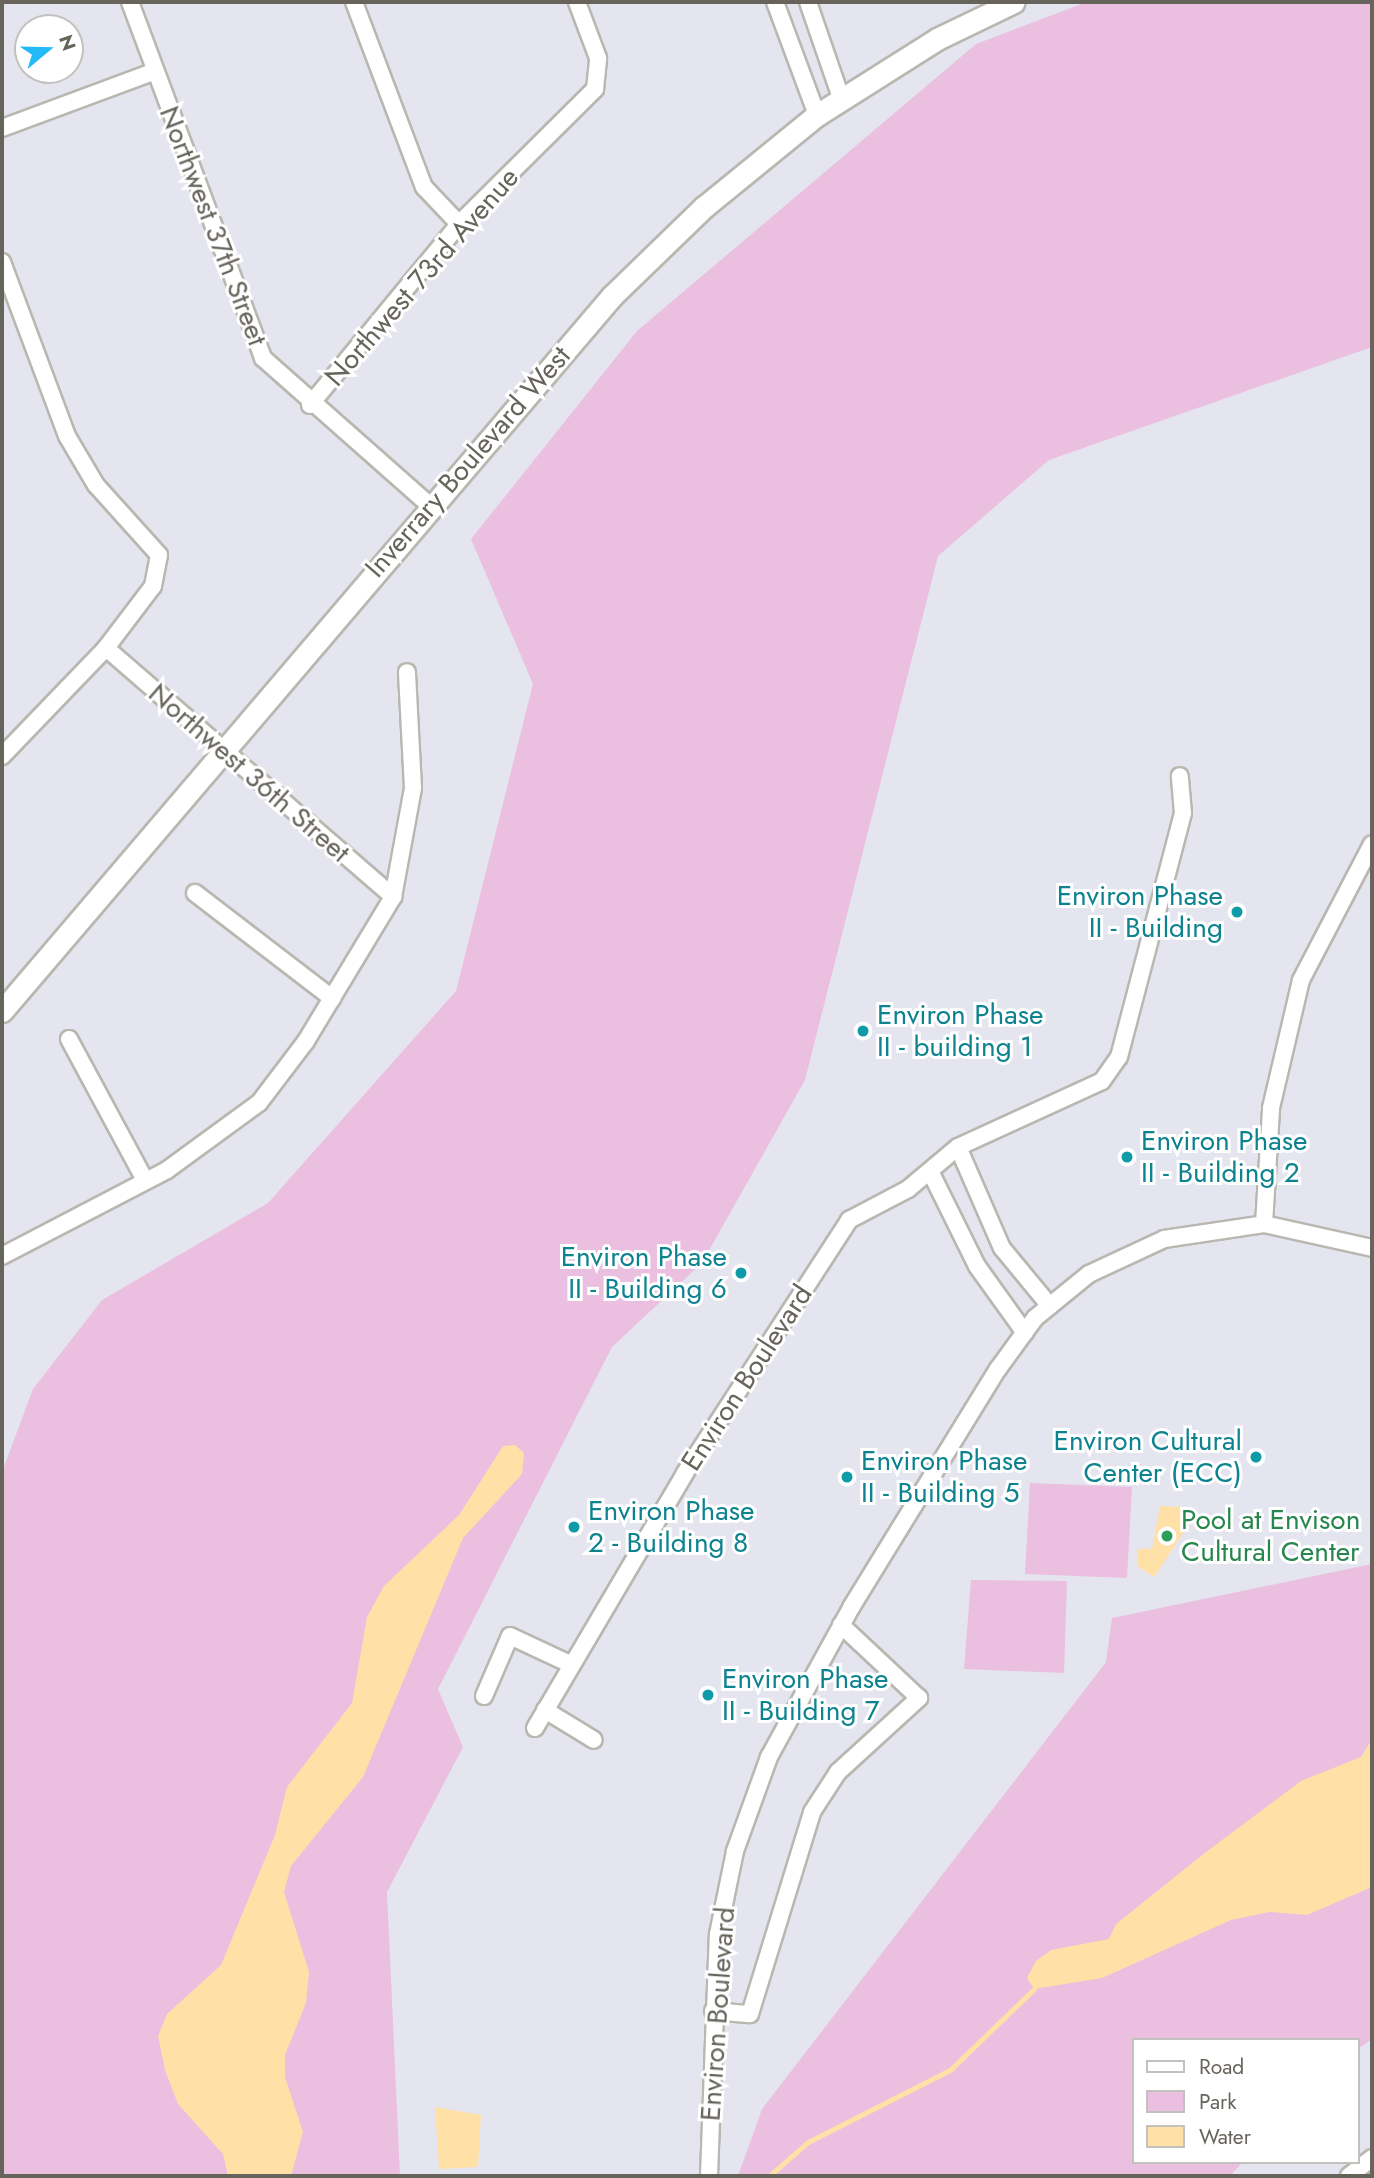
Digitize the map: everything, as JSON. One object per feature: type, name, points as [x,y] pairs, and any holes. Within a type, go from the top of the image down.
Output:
[{"type":"street","name":"Northwest 37th Street","points":[[130,2],[263,358],[310,405],[430,506]]},
{"type":"street","points":[[354,2],[424,187],[460,225]]},
{"type":"street","name":"Northwest 73rd Avenue","points":[[310,405],[460,225],[595,89],[598,58],[577,2]]},
{"type":"street","points":[[775,2],[817,115]]},
{"type":"street","points":[[808,2],[841,98]]},
{"type":"street","name":"Inverrary Boulevard West","points":[[2,1011],[224,756],[430,506],[612,296],[704,207],[817,115],[841,98],[1014,2]]},
{"type":"street","points":[[2,128],[155,71]]},
{"type":"street","points":[[2,262],[67,436],[96,485],[159,555],[153,586],[106,648],[2,756]]},
{"type":"street","name":"Northwest 36th Street","points":[[106,648],[224,756],[393,897]]},
{"type":"street","points":[[2,1256],[145,1180],[259,1103],[332,998],[393,897],[413,788],[407,672]]},
{"type":"street","name":"Environ Boulevard","points":[[534,1728],[685,1473],[849,1220],[908,1189],[958,1147],[1102,1081],[1119,1057],[1183,813],[1180,776]]},
{"type":"street","points":[[1265,1224],[1271,1108],[1301,980],[1372,844]]},
{"type":"street","points":[[195,893],[332,998]]},
{"type":"street","points":[[69,1039],[145,1180]]},
{"type":"street","points":[[958,1147],[1002,1248],[1050,1306]]},
{"type":"street","points":[[930,1171],[1000,1307],[1025,1333]]},
{"type":"street","name":"Environ Boulevard","points":[[709,2176],[713,2011],[718,1934],[735,1851],[769,1757],[841,1625],[1025,1333],[1050,1306],[1089,1274],[1164,1239],[1265,1224],[1372,1248]]},
{"type":"street","name":"Environ Boulevard","points":[[713,2011],[750,2014],[755,1986],[812,1812],[838,1772],[919,1698],[841,1625]]},
{"type":"street","points":[[484,1696],[510,1636],[572,1665]]},
{"type":"street","points":[[545,1710],[594,1740]]},
{"type":"street","points":[[1349,2176],[1372,2158]]},
{"type":"green space","points":[[1087,2],[1372,2],[1372,347],[1049,460],[938,556],[805,1080],[702,1263],[612,1347],[438,1689],[463,1747],[387,1892],[400,2176],[2,2176],[2,1472],[33,1389],[102,1300],[268,1203],[456,991],[533,684],[471,539],[637,331],[976,44]]},
{"type":"green space","points":[[1030,1483],[1132,1487],[1127,1578],[1025,1574]]},
{"type":"green space","points":[[1372,1564],[1372,2039],[1360,2048],[1360,2038],[1132,2038],[1132,2164],[1241,2164],[1230,2176],[738,2176],[762,2109],[1106,1662],[1112,1618]]},
{"type":"green space","points":[[971,1580],[1067,1581],[1064,1673],[964,1669]]},
{"type":"water","points":[[515,1445],[524,1453],[522,1474],[463,1538],[363,1777],[291,1866],[284,1892],[309,1972],[306,2003],[285,2055],[285,2077],[303,2132],[291,2176],[228,2176],[223,2154],[178,2104],[165,2070],[158,2036],[167,2014],[221,1965],[275,1835],[287,1787],[352,1703],[367,1617],[384,1586],[459,1515],[503,1446]]},
{"type":"water","name":"Pool at Envison Cultural Center","points":[[1160,1506],[1181,1507],[1190,1523],[1154,1577],[1137,1566],[1138,1549],[1152,1549]]},
{"type":"water","points":[[1372,1739],[1372,1887],[1307,1915],[1269,1912],[1231,1920],[1102,1978],[1034,1989],[1027,1978],[1036,1961],[1051,1950],[1109,1939],[1116,1924],[1206,1852],[1301,1781],[1361,1757]]},
{"type":"water","points":[[435,2107],[481,2115],[478,2167],[439,2169]]},
{"type":"waterway","points":[[769,2176],[808,2142],[950,2070],[1034,1989]]},
{"type":"place","name":"Environ Phase II - Building","points":[[1237,912]]},
{"type":"place","name":"Environ Phase II - building 1","points":[[863,1031]]},
{"type":"place","name":"Environ Phase II - Building 2","points":[[1127,1157]]},
{"type":"place","name":"Environ Phase II - Building 6","points":[[741,1273]]},
{"type":"place","name":"Environ Cultural Center (ECC)","points":[[1256,1457]]},
{"type":"place","name":"Environ Phase II - Building 5","points":[[847,1477]]},
{"type":"place","name":"Environ Phase 2 - Building 8","points":[[574,1527]]},
{"type":"place","name":"Pool at Envison Cultural Center","points":[[1167,1536]]},
{"type":"place","name":"Environ Phase II - Building 7","points":[[708,1695]]}]
